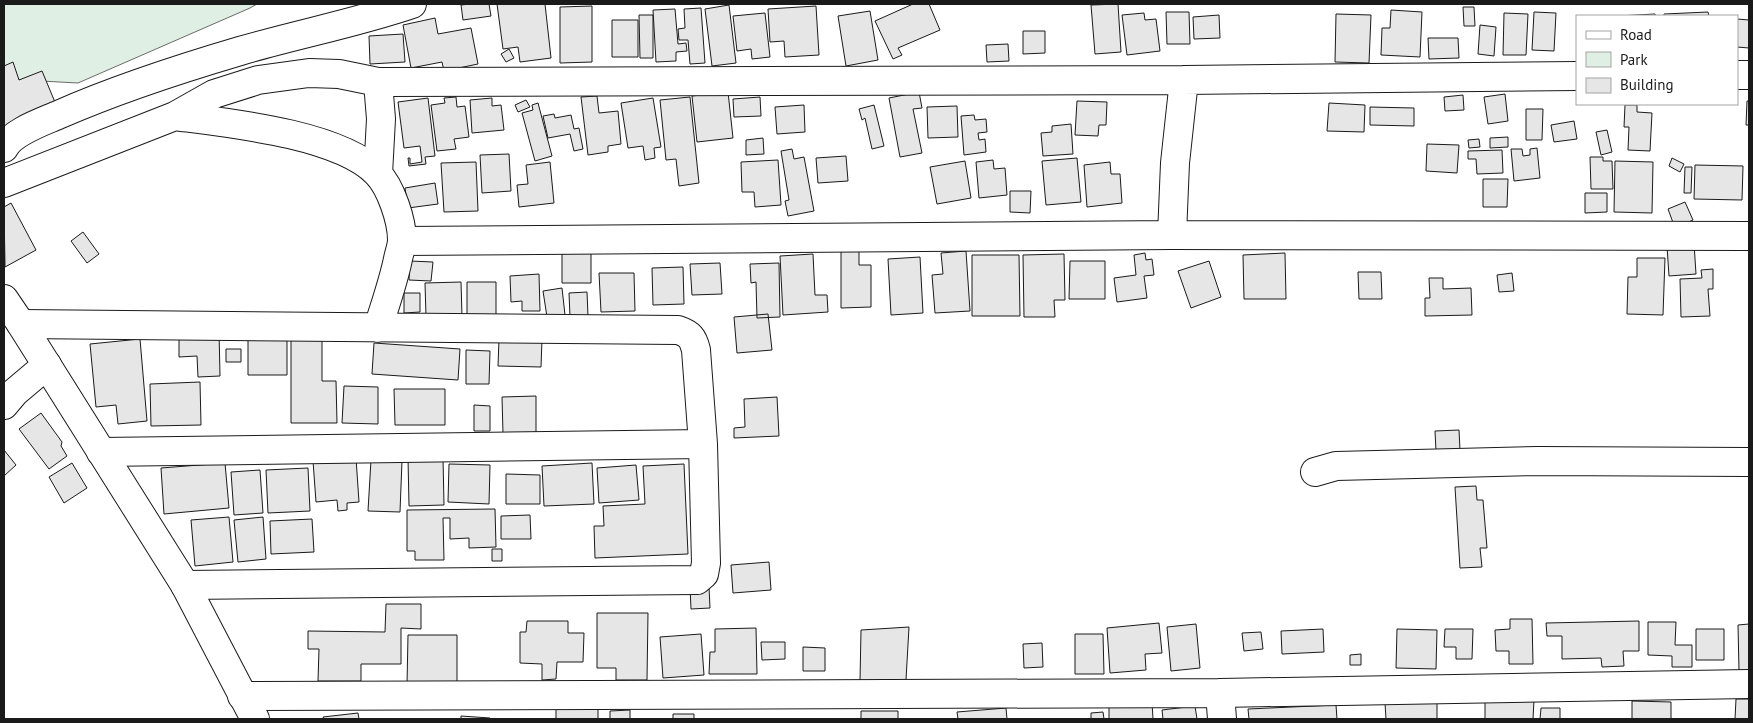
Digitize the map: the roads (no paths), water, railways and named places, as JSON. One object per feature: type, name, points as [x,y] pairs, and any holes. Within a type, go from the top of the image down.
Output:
[{"type":"street","points":[[4,148],[6,144],[23,131],[108,94],[241,51],[380,15],[412,4]]},
{"type":"street","points":[[4,183],[175,116],[214,94],[258,80],[309,73],[338,74],[378,82],[1184,80],[1576,76]]},
{"type":"street","points":[[1172,235],[1175,163],[1184,80]]},
{"type":"street","points":[[378,82],[381,119],[378,174]]},
{"type":"street","points":[[175,116],[238,125],[310,140],[344,152],[363,162],[378,174],[392,197],[402,241],[390,292],[378,328]]},
{"type":"street","points":[[402,241],[1172,235],[1749,236]]},
{"type":"street","points":[[4,299],[185,585],[248,708],[1221,706],[1749,684]]},
{"type":"street","points":[[21,324],[678,330],[689,334],[693,339],[696,350],[703,444],[706,563],[704,574],[697,580],[185,585]]},
{"type":"street","points":[[4,405],[15,392],[47,365]]},
{"type":"street","points":[[101,452],[703,444]]},
{"type":"street","points":[[1315,472],[1336,466],[1538,461],[1749,462]]}]
